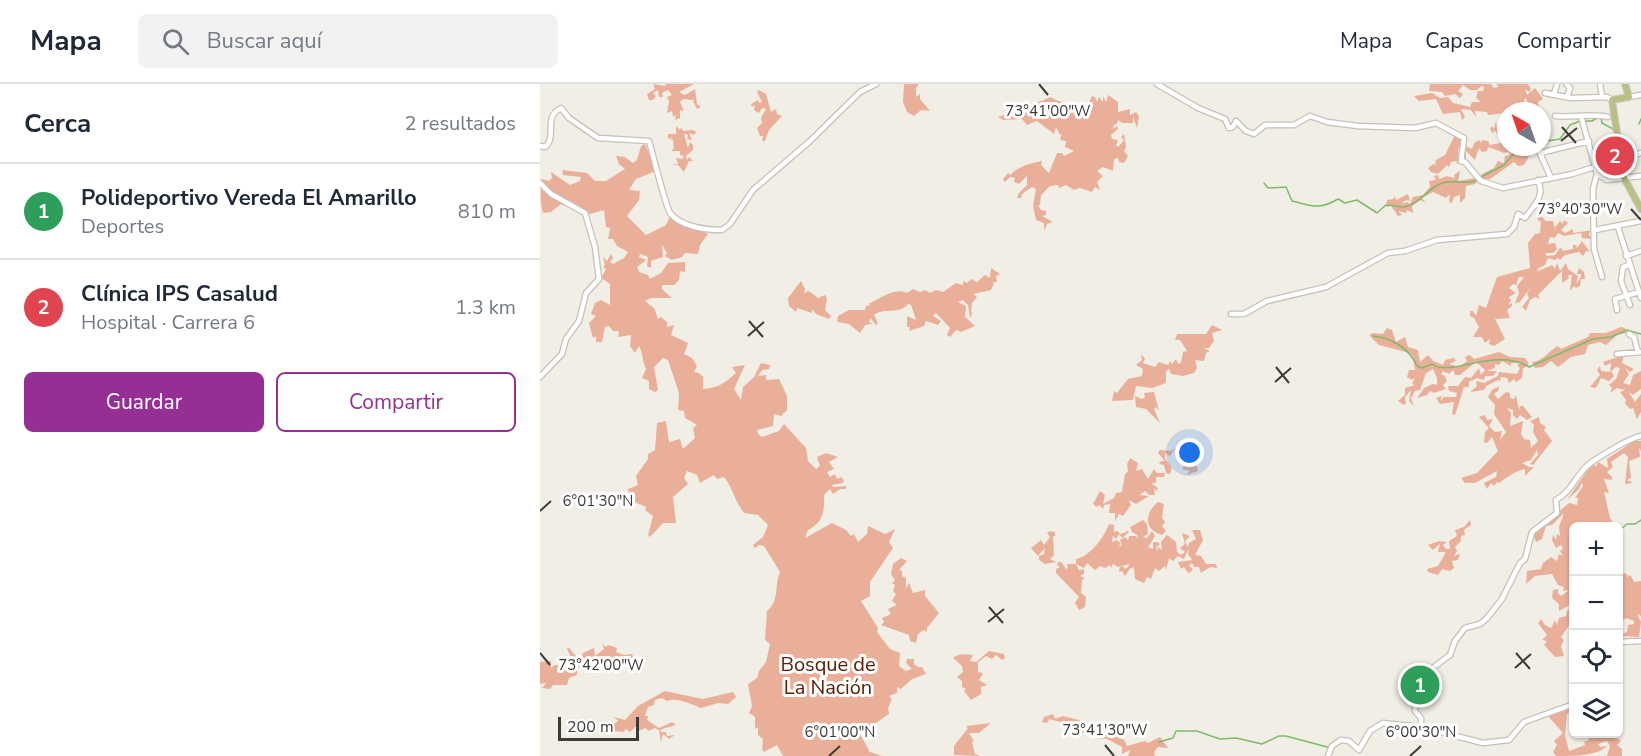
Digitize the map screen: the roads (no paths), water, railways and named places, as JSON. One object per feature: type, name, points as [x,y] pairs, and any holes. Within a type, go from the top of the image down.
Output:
[{"type":"main road","points":[[1625,84],[1629,97],[1612,100],[1615,129],[1624,178],[1638,195],[1641,210]]},
{"type":"street","points":[[540,146],[546,147],[549,144],[551,138],[549,126],[554,113],[561,108],[568,118],[598,138],[648,141],[669,211],[684,223],[700,229],[722,230],[730,224],[753,190],[810,141],[861,92],[876,84]]},
{"type":"street","points":[[1157,84],[1198,108],[1225,119],[1229,128],[1233,128],[1236,120],[1246,131],[1254,134],[1265,125],[1294,125],[1311,116],[1327,122],[1358,126],[1415,128],[1436,123],[1464,138],[1459,158],[1466,162],[1478,178],[1503,188],[1595,167],[1641,153]]},
{"type":"street","points":[[1554,94],[1557,84]]},
{"type":"street","points":[[1600,84],[1602,96]]},
{"type":"street","points":[[1567,85],[1570,88],[1567,97]]},
{"type":"street","points":[[1545,93],[1567,97],[1602,96],[1611,97],[1612,100]]},
{"type":"street","points":[[1629,97],[1641,95]]},
{"type":"street","points":[[1555,116],[1608,117]]},
{"type":"street","points":[[1582,118],[1597,174],[1593,189],[1595,260],[1602,277]]},
{"type":"street","points":[[1551,178],[1539,151],[1589,141]]},
{"type":"street","points":[[1597,174],[1604,180],[1641,176]]},
{"type":"street","points":[[1231,314],[1239,315],[1267,301],[1326,287],[1388,253],[1405,251],[1437,240],[1507,234],[1514,227],[1518,214],[1525,218],[1541,197],[1538,180]]},
{"type":"street","points":[[540,183],[551,194],[585,213],[599,267],[599,279],[586,293],[579,321],[566,339],[562,354],[540,377]]},
{"type":"street","points":[[1595,230],[1641,221]]},
{"type":"street","points":[[1618,227],[1641,298]]},
{"type":"street","points":[[1626,256],[1641,251]]},
{"type":"street","points":[[1629,265],[1623,267],[1621,281],[1630,305]]},
{"type":"street","points":[[1617,310],[1615,299],[1640,292]]},
{"type":"street","points":[[1617,354],[1640,352],[1634,337],[1629,334]]},
{"type":"street","points":[[1421,727],[1421,718],[1415,707],[1430,670],[1450,655],[1455,641],[1465,628],[1487,618],[1502,599],[1520,563],[1526,559],[1533,532],[1557,513],[1556,500],[1563,497],[1575,484],[1588,465],[1630,439],[1641,436]]},
{"type":"street","points":[[1623,642],[1641,640]]},
{"type":"street","points":[[1328,756],[1330,748],[1341,740],[1349,741],[1359,750],[1370,731],[1383,723],[1421,727],[1483,743],[1509,740],[1524,722],[1569,706]]},
{"type":"waterway","points":[[1585,121],[1597,118]]},
{"type":"waterway","points":[[1601,118],[1602,123],[1613,129]]},
{"type":"waterway","points":[[1639,124],[1641,119]]},
{"type":"waterway","points":[[1551,140],[1560,139],[1570,125],[1580,121]]},
{"type":"waterway","points":[[1481,177],[1504,165],[1512,156]]},
{"type":"waterway","points":[[1264,183],[1268,188],[1286,187],[1292,201],[1320,206],[1338,199],[1345,203],[1357,200],[1377,213],[1386,205],[1409,206],[1435,186],[1445,182],[1477,180]]},
{"type":"waterway","points":[[1373,336],[1399,345],[1405,349],[1417,366],[1422,368],[1432,364],[1450,367],[1502,360],[1516,361],[1529,367],[1593,339],[1611,337],[1627,330],[1641,334]]},
{"type":"waterway","points":[[1623,528],[1641,520]]},
{"type":"waterway","points":[[1159,742],[1173,738],[1176,731],[1197,731],[1220,739],[1236,738],[1262,744],[1279,736],[1286,736],[1331,748]]},
{"type":"place","name":"Clínica IPS Casalud","points":[[1615,156]]},
{"type":"place","name":"Polideportivo Vereda El Amarillo","points":[[1420,685]]},
{"type":"park label","name":"Bosque de La Nación","points":[[828,676]]}]
